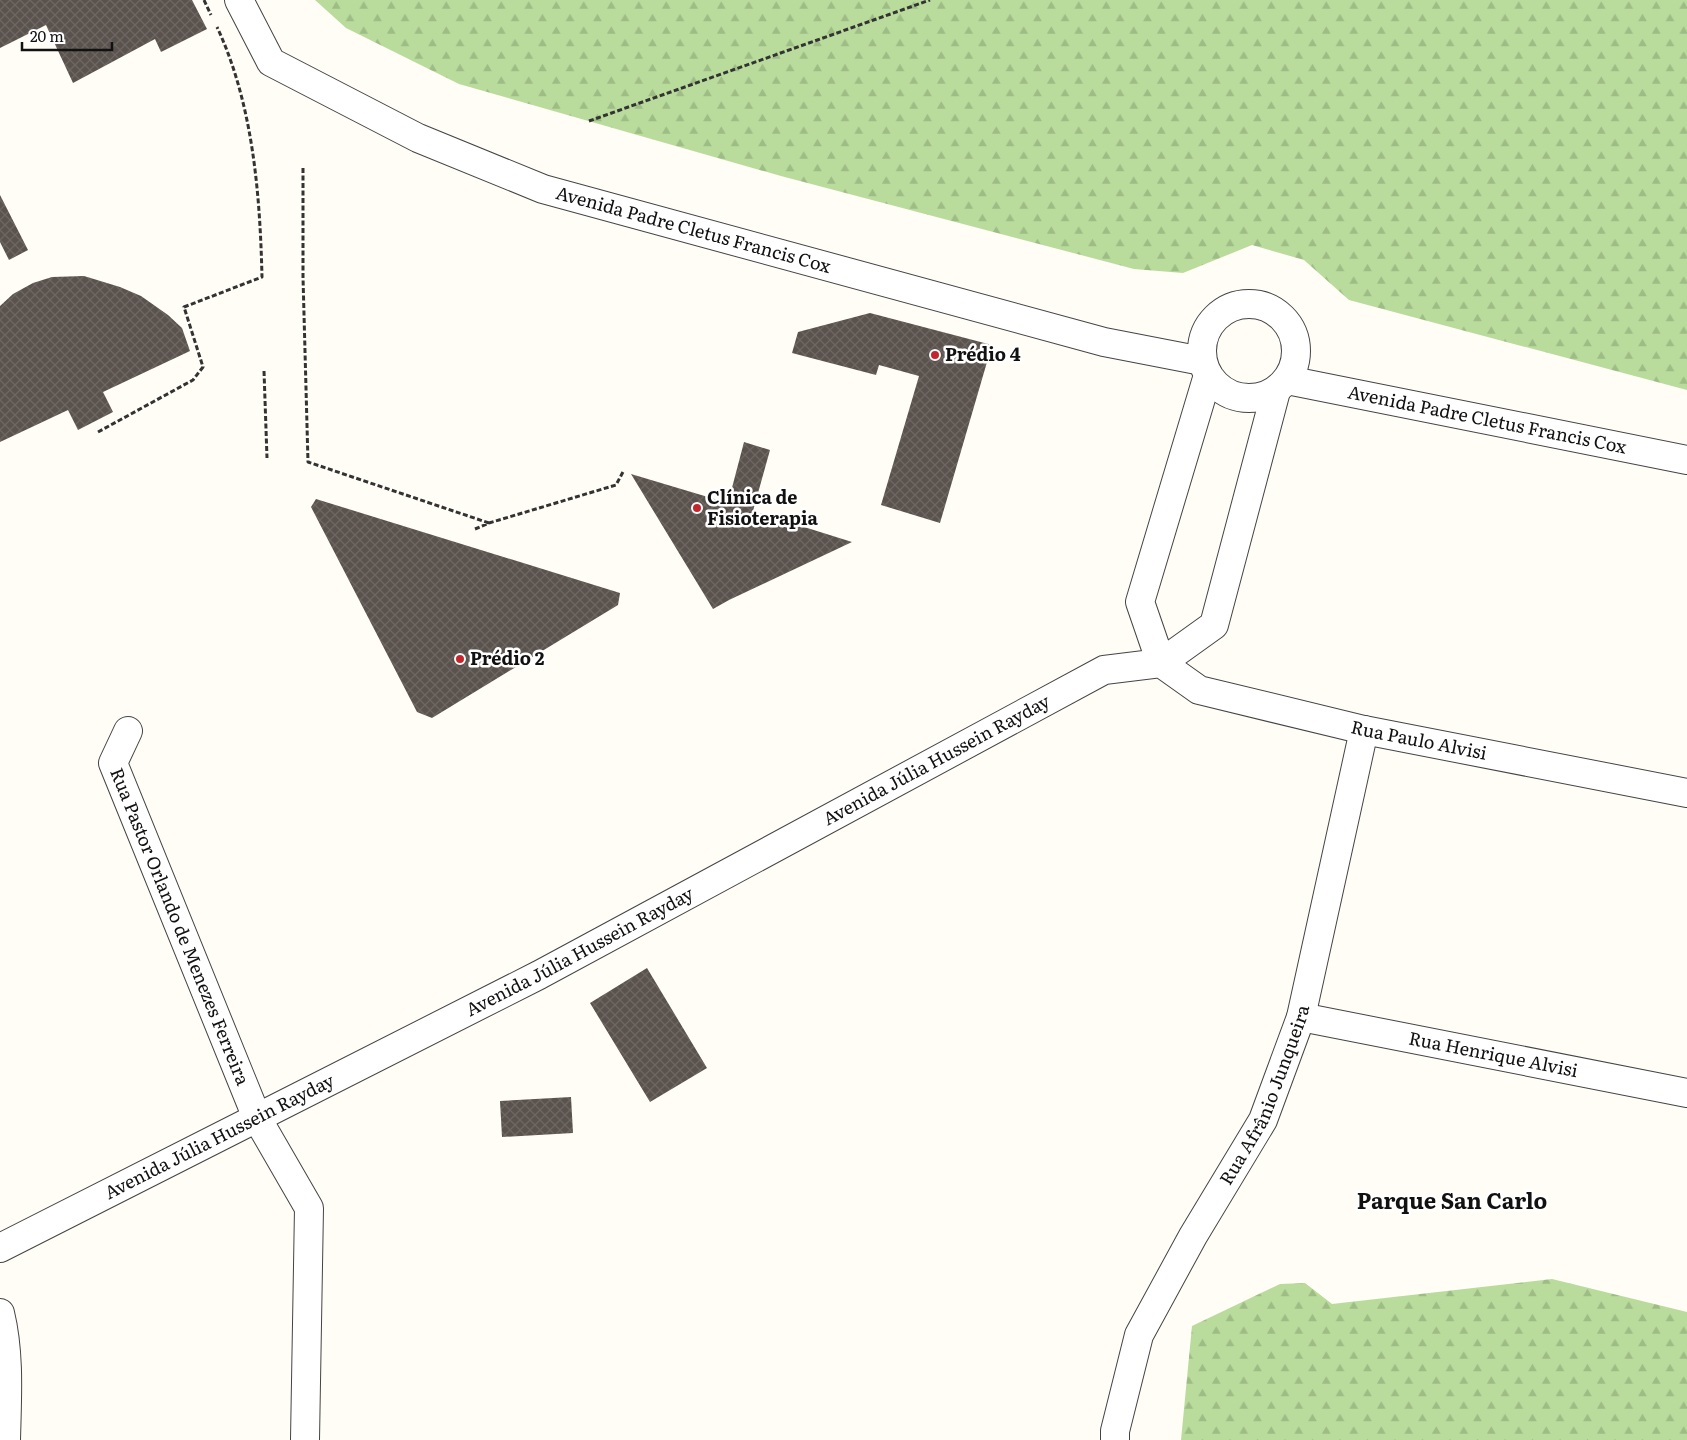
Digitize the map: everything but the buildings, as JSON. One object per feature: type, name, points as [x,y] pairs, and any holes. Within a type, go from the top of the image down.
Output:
[{"type":"street","name":"Avenida Padre Cletus Francis Cox","points":[[239,0],[271,62],[418,138],[543,189],[1205,368]]},
{"type":"street","points":[[1242,304],[1258,304],[1273,310],[1286,320],[1293,334],[1297,350],[1294,366],[1282,385],[1214,625],[1161,663],[1140,602],[1205,368],[1202,345],[1206,330],[1215,318],[1228,309],[1242,304]]},
{"type":"street","points":[[1205,368],[1218,387],[1232,395],[1247,398],[1262,397],[1282,385]]},
{"type":"street","name":"Avenida Padre Cletus Francis Cox","points":[[1282,385],[1687,460]]},
{"type":"street","name":"Rua Paulo Alvisi","points":[[1161,663],[1199,690],[1364,730],[1687,793]]},
{"type":"street","name":"Avenida Júlia Hussein Rayday","points":[[0,1248],[547,970],[1104,670],[1161,663]]},
{"type":"street","name":"Rua Afrânio Junqueira","points":[[1115,1440],[1115,1431],[1140,1335],[1193,1236],[1263,1120],[1301,1017],[1364,730]]},
{"type":"street","name":"Rua Pastor Orlando de Menezes Ferreira","points":[[128,732],[113,763],[256,1118],[309,1208],[305,1440]]},
{"type":"street","name":"Rua Henrique Alvisi","points":[[1301,1017],[1687,1093]]},
{"type":"street","points":[[0,1313],[6,1335],[6,1440]]},
{"type":"path","points":[[98,432],[194,380],[203,367],[184,307],[262,277],[260,215],[249,134],[237,78],[219,30],[204,0]]},
{"type":"path","points":[[589,121],[930,0]]},
{"type":"path","points":[[303,168],[303,277],[308,462],[489,523]]},
{"type":"path","points":[[264,371],[268,458]]},
{"type":"path","points":[[475,529],[616,484],[624,470]]},
{"type":"green space","points":[[315,0],[1687,0],[1687,390],[1349,300],[1304,260],[1252,245],[1183,273],[1134,269],[781,176],[459,84],[346,28]]},
{"type":"green space","points":[[1552,1279],[1687,1312],[1687,1440],[1181,1440],[1192,1326],[1280,1284],[1305,1283],[1332,1304]]},
{"type":"place","name":"Prédio 4","points":[[935,355]]},
{"type":"place","name":"Clínica de Fisioterapia","points":[[697,508]]},
{"type":"place","name":"Prédio 2","points":[[460,659]]},
{"type":"district","name":"Parque San Carlo","points":[[1452,1201]]}]
